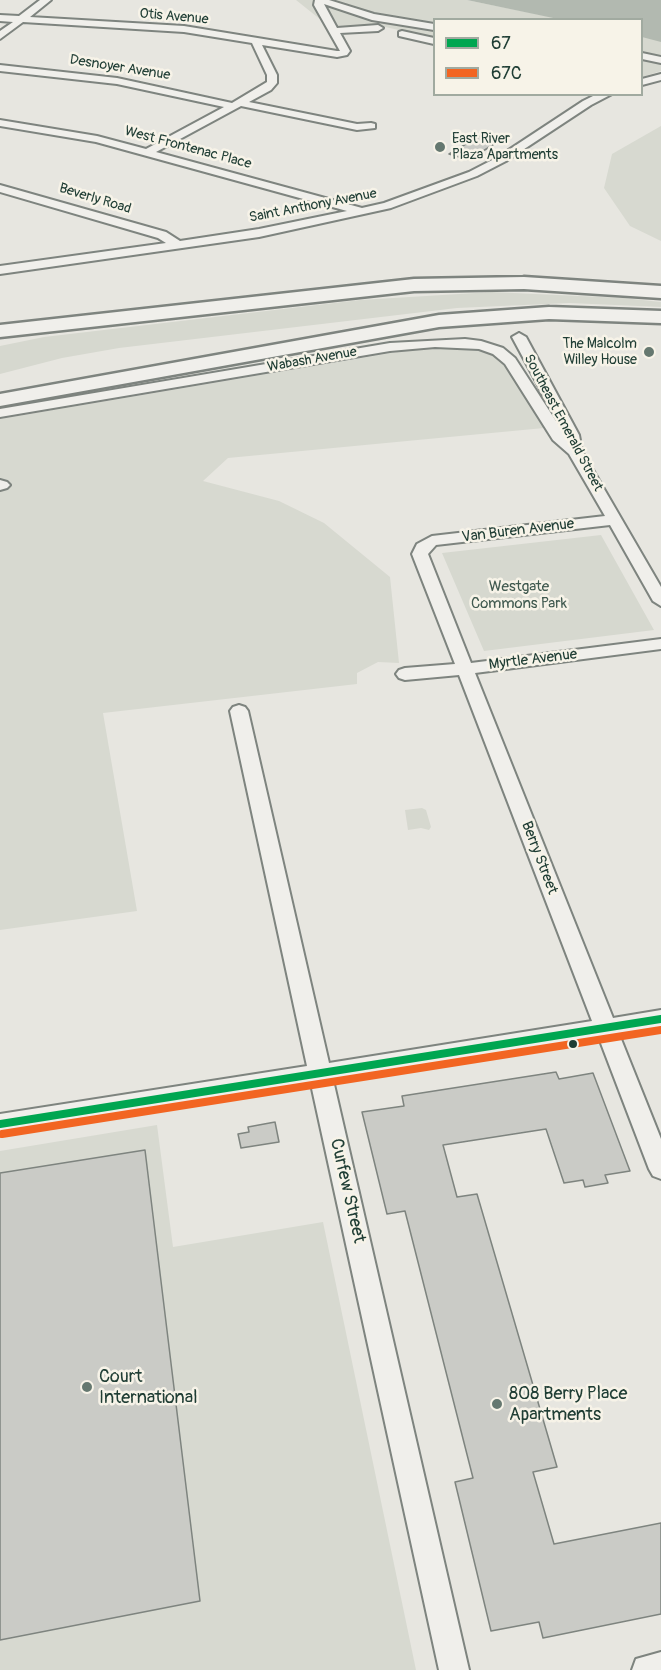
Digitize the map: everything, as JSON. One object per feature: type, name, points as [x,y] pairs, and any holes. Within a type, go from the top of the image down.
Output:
[{"type":"highway","points":[[0,331],[355,290],[423,285],[524,283],[661,292]]},
{"type":"highway","points":[[0,400],[353,334],[439,321],[562,313],[661,317]]},
{"type":"street","points":[[0,36],[46,0]]},
{"type":"street","points":[[378,28],[335,31],[320,5],[321,0],[372,17],[433,27]]},
{"type":"street","points":[[326,16],[433,41]]},
{"type":"street","name":"Otis Avenue","points":[[0,18],[184,30],[337,54],[344,53],[335,31]]},
{"type":"street","points":[[148,152],[267,88],[273,78],[255,40]]},
{"type":"street","points":[[643,57],[661,60]]},
{"type":"street","name":"Desnoyer Avenue","points":[[0,68],[126,82],[357,127],[371,126]]},
{"type":"street","points":[[643,82],[661,77]]},
{"type":"street","name":"Saint Anthony Avenue","points":[[0,270],[178,245],[297,226],[365,212],[419,196],[473,174],[502,159],[587,103],[603,96]]},
{"type":"street","name":"West Frontenac Place","points":[[0,123],[74,134],[148,152],[365,212]]},
{"type":"street","name":"Beverly Road","points":[[0,188],[162,235],[178,245]]},
{"type":"street","name":"Southeast Emerald Street","points":[[519,337],[572,435],[575,451],[661,601]]},
{"type":"street","name":"Wabash Avenue","points":[[0,413],[390,347],[465,343],[481,345],[498,351],[510,361],[558,437],[575,451]]},
{"type":"street","name":"Van Buren Avenue","points":[[423,547],[432,541],[615,520]]},
{"type":"street","name":"Berry Street","points":[[423,547],[420,554],[661,1168]]},
{"type":"street","name":"Myrtle Avenue","points":[[405,674],[465,669],[661,644]]},
{"type":"street","name":"Curfew Street","points":[[239,711],[454,1670]]},
{"type":"street","points":[[0,1124],[661,1019]]},
{"type":"street","points":[[647,1670],[661,1667]]},
{"type":"shaded area","points":[[467,0],[661,0],[661,42],[643,37],[643,18],[553,18]]},
{"type":"shaded area","points":[[661,126],[661,241],[630,226],[604,188],[612,154]]},
{"type":"shaded area","points":[[456,347],[489,351],[507,364],[544,428],[228,458],[203,481],[279,501],[324,523],[390,577],[399,663],[378,662],[357,673],[357,684],[103,713],[137,911],[0,930],[0,419],[409,350]]},
{"type":"shaded area","points":[[157,1125],[173,1247],[323,1222],[416,1670],[0,1670],[0,1151]]},
{"type":"green space","points":[[296,0],[467,0],[556,18],[433,18],[433,38],[381,26],[331,28]]},
{"type":"green space","points":[[643,36],[661,40],[661,71],[643,77]]},
{"type":"green space","points":[[492,292],[623,298],[661,302],[661,307],[569,303],[457,308],[119,348],[62,358],[0,374],[0,346],[44,337],[360,300]]},
{"type":"green space","name":"Westgate Commons Park","points":[[601,535],[654,630],[484,651],[442,553]]},
{"type":"green space","points":[[422,808],[426,810],[431,827],[429,830],[421,828],[408,830],[405,810]]},
{"type":"building","points":[[483,134],[502,139],[469,160],[449,154]]},
{"type":"building","name":"808 Berry Place Apartments","points":[[556,1072],[559,1079],[593,1073],[630,1171],[605,1175],[608,1183],[585,1187],[583,1180],[564,1183],[546,1129],[443,1145],[457,1197],[477,1194],[557,1467],[533,1472],[554,1544],[661,1523],[661,1614],[543,1638],[539,1622],[491,1631],[455,1482],[473,1478],[405,1211],[387,1214],[362,1112],[404,1106],[402,1096]]},
{"type":"building","points":[[275,1122],[279,1142],[241,1148],[238,1134],[249,1132],[248,1127]]},
{"type":"building","name":"Court International","points":[[145,1150],[200,1601],[0,1640],[0,1173]]},
{"type":"transit line","name":"67","points":[[0,1124],[661,1019]]},
{"type":"transit line","name":"67C","points":[[2,1134],[661,1030]]},
{"type":"place","name":"East River Plaza Apartments","points":[[440,147]]},
{"type":"place","name":"The Malcolm Willey House","points":[[649,352]]},
{"type":"place","name":"Court International","points":[[87,1387]]},
{"type":"place","name":"808 Berry Place Apartments","points":[[497,1404]]}]
